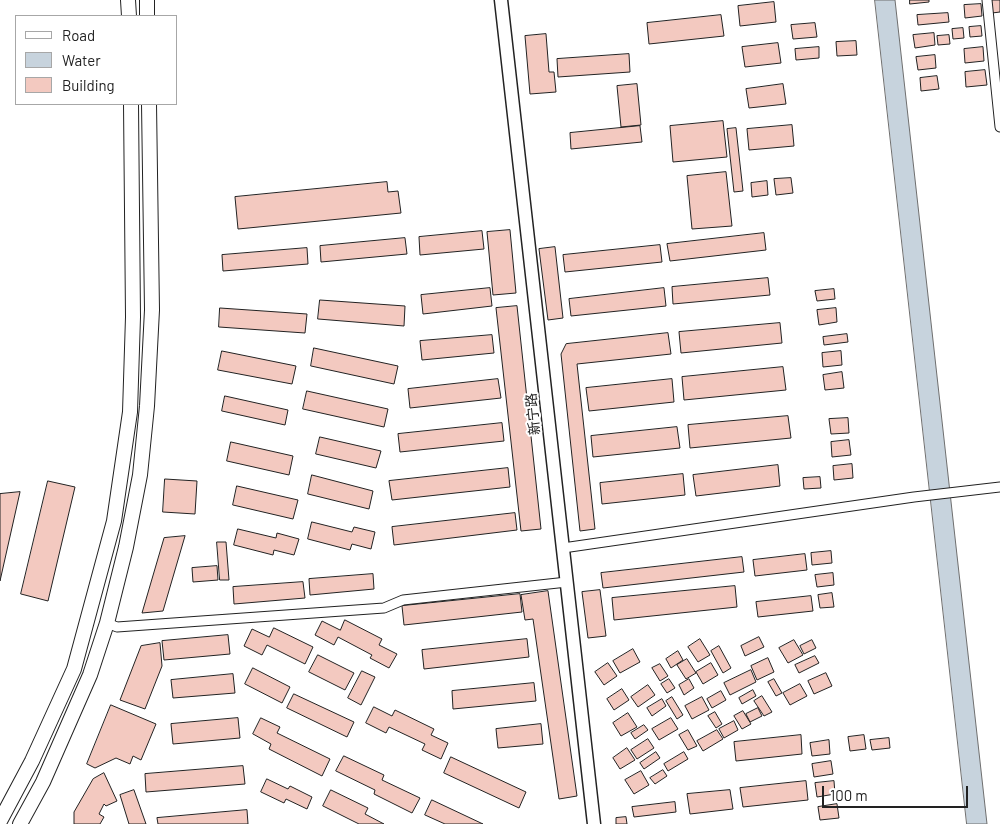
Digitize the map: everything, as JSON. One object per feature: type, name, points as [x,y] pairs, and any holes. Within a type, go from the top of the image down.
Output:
[{"type":"main road","points":[[128,0],[129,15]]},
{"type":"main road","points":[[147,0],[147,15]]},
{"type":"main road","points":[[0,821],[32,761],[74,669],[114,521],[130,412],[133,317],[131,105]]},
{"type":"main road","points":[[20,824],[43,782],[90,675],[107,623],[126,547],[138,484],[147,406],[152,310],[149,105]]},
{"type":"street","name":"新宁路","points":[[501,0],[594,824]]},
{"type":"street","points":[[987,0],[1000,127]]},
{"type":"street","points":[[563,548],[914,497],[1000,487]]},
{"type":"street","points":[[107,623],[117,626],[384,608],[403,600],[567,582]]},
{"type":"water","points":[[875,0],[895,0],[987,824],[967,824]]},
{"type":"building","points":[[910,0],[929,0],[929,2],[910,4]]},
{"type":"building","points":[[990,0],[1000,0],[1000,12],[992,13]]},
{"type":"building","points":[[774,2],[776,22],[740,26],[738,6]]},
{"type":"building","points":[[981,4],[982,16],[965,18],[964,5]]},
{"type":"building","points":[[948,13],[949,22],[918,25],[917,15]]},
{"type":"building","points":[[721,15],[724,36],[649,44],[647,23]]},
{"type":"building","points":[[815,23],[817,37],[793,39],[791,25]]},
{"type":"building","points":[[981,26],[982,36],[970,37],[969,27]]},
{"type":"building","points":[[963,28],[964,38],[953,39],[952,29]]},
{"type":"building","points":[[934,33],[935,45],[915,48],[913,35]]},
{"type":"building","points":[[546,34],[549,72],[554,72],[556,92],[530,94],[525,36]]},
{"type":"building","points":[[949,35],[950,44],[938,45],[937,36]]},
{"type":"building","points":[[856,41],[857,55],[837,56],[836,42]]},
{"type":"building","points":[[778,43],[781,63],[745,67],[742,47]]},
{"type":"building","points":[[819,47],[819,58],[796,60],[795,49]]},
{"type":"building","points":[[983,47],[984,61],[965,63],[964,49]]},
{"type":"building","points":[[629,54],[630,72],[558,77],[557,59]]},
{"type":"building","points":[[935,55],[936,68],[918,70],[916,57]]},
{"type":"building","points":[[985,70],[987,85],[966,87],[965,72]]},
{"type":"building","points":[[937,76],[939,89],[921,91],[920,78]]},
{"type":"building","points":[[637,84],[641,125],[621,127],[617,86]]},
{"type":"building","points":[[783,84],[786,104],[749,108],[746,89]]},
{"type":"building","points":[[723,121],[727,157],[673,162],[670,126]]},
{"type":"building","points":[[792,125],[794,146],[749,150],[747,129]]},
{"type":"building","points":[[640,126],[642,142],[571,149],[570,133]]},
{"type":"building","points":[[736,128],[743,191],[734,192],[727,129]]},
{"type":"building","points":[[726,172],[732,226],[692,229],[687,176]]},
{"type":"building","points":[[791,178],[793,193],[776,195],[774,179]]},
{"type":"building","points":[[767,181],[768,195],[752,197],[751,183]]},
{"type":"building","points":[[387,182],[388,192],[398,191],[401,213],[238,229],[235,197]]},
{"type":"building","points":[[510,230],[516,293],[493,295],[487,232]]},
{"type":"building","points":[[482,231],[484,249],[420,255],[419,237]]},
{"type":"building","points":[[764,233],[766,250],[670,261],[667,244]]},
{"type":"building","points":[[405,238],[407,254],[321,262],[320,246]]},
{"type":"building","points":[[660,245],[662,262],[565,272],[563,255]]},
{"type":"building","points":[[555,247],[563,318],[548,320],[539,249]]},
{"type":"building","points":[[307,248],[308,264],[223,271],[222,255]]},
{"type":"building","points":[[768,278],[770,295],[673,304],[672,287]]},
{"type":"building","points":[[490,288],[492,306],[423,314],[421,295]]},
{"type":"building","points":[[664,288],[666,306],[571,316],[569,299]]},
{"type":"building","points":[[834,289],[835,299],[817,301],[815,291]]},
{"type":"building","points":[[320,300],[405,306],[404,326],[318,319]]},
{"type":"building","points":[[517,306],[541,529],[521,531],[496,308]]},
{"type":"building","points":[[220,308],[307,314],[305,333],[219,327]]},
{"type":"building","points":[[836,308],[837,322],[819,325],[817,310]]},
{"type":"building","points":[[780,323],[782,343],[681,353],[679,332]]},
{"type":"building","points":[[668,333],[671,354],[577,364],[595,529],[580,531],[561,354],[566,344]]},
{"type":"building","points":[[847,334],[848,342],[824,345],[823,337]]},
{"type":"building","points":[[492,335],[494,353],[422,360],[420,341]]},
{"type":"building","points":[[314,348],[398,366],[394,384],[311,366]]},
{"type":"building","points":[[222,351],[296,366],[292,384],[218,370]]},
{"type":"building","points":[[841,351],[842,365],[823,367],[822,353]]},
{"type":"building","points":[[783,367],[786,390],[684,400],[682,377]]},
{"type":"building","points":[[842,372],[844,388],[825,390],[823,375]]},
{"type":"building","points":[[498,379],[501,398],[410,408],[408,389]]},
{"type":"building","points":[[672,379],[674,402],[589,411],[586,388]]},
{"type":"building","points":[[307,391],[388,409],[384,427],[303,409]]},
{"type":"building","points":[[225,396],[288,410],[285,425],[222,411]]},
{"type":"building","points":[[788,416],[791,438],[690,448],[688,425]]},
{"type":"building","points":[[848,418],[849,433],[831,434],[829,419]]},
{"type":"building","points":[[502,423],[504,441],[400,452],[398,434]]},
{"type":"building","points":[[677,427],[680,448],[593,457],[591,436]]},
{"type":"building","points":[[320,437],[381,451],[376,468],[316,454]]},
{"type":"building","points":[[849,440],[851,455],[832,457],[831,442]]},
{"type":"building","points":[[231,442],[293,456],[289,475],[227,461]]},
{"type":"building","points":[[852,464],[853,478],[834,480],[833,466]]},
{"type":"building","points":[[778,465],[780,486],[696,496],[693,475]]},
{"type":"building","points":[[508,468],[510,487],[392,500],[389,481]]},
{"type":"building","points":[[683,474],[685,495],[602,504],[600,483]]},
{"type":"building","points":[[312,475],[373,491],[369,509],[308,494]]},
{"type":"building","points":[[820,477],[821,488],[804,489],[803,478]]},
{"type":"building","points":[[165,479],[197,481],[195,514],[163,512]]},
{"type":"building","points":[[48,481],[75,487],[48,601],[21,594]]},
{"type":"building","points":[[237,486],[298,500],[293,519],[233,505]]},
{"type":"building","points":[[20,492],[0,581],[0,494]]},
{"type":"building","points":[[515,513],[517,530],[394,545],[392,527]]},
{"type":"building","points":[[312,522],[352,532],[354,527],[375,532],[371,549],[352,544],[350,550],[308,539]]},
{"type":"building","points":[[238,529],[276,538],[277,533],[299,539],[294,555],[274,550],[273,555],[234,545]]},
{"type":"building","points":[[185,536],[163,611],[142,613],[164,538]]},
{"type":"building","points":[[217,542],[226,542],[229,580],[220,580]]},
{"type":"building","points":[[831,551],[832,563],[812,565],[811,553]]},
{"type":"building","points":[[805,554],[807,570],[755,576],[753,560]]},
{"type":"building","points":[[742,557],[744,572],[603,588],[601,573]]},
{"type":"building","points":[[217,566],[218,580],[193,582],[192,568]]},
{"type":"building","points":[[833,573],[834,585],[817,587],[815,575]]},
{"type":"building","points":[[373,574],[374,589],[310,595],[309,579]]},
{"type":"building","points":[[303,582],[305,598],[234,604],[233,587]]},
{"type":"building","points":[[735,586],[737,607],[614,620],[612,598]]},
{"type":"building","points":[[600,590],[606,636],[588,638],[582,592]]},
{"type":"building","points":[[548,591],[577,796],[559,799],[533,619],[525,620],[521,595]]},
{"type":"building","points":[[832,593],[834,607],[820,608],[818,595]]},
{"type":"building","points":[[520,594],[522,612],[404,625],[402,606]]},
{"type":"building","points":[[811,596],[813,611],[758,617],[756,602]]},
{"type":"building","points":[[345,620],[382,639],[379,645],[397,654],[389,668],[370,658],[372,655],[338,637],[334,645],[315,635],[322,621],[340,630]]},
{"type":"building","points":[[274,628],[313,647],[305,664],[267,645],[262,655],[244,646],[252,629],[269,637]]},
{"type":"building","points":[[228,635],[230,654],[164,660],[162,641]]},
{"type":"building","points":[[759,637],[764,647],[745,656],[741,646]]},
{"type":"building","points":[[527,639],[529,657],[424,669],[422,650]]},
{"type":"building","points":[[700,639],[710,655],[698,662],[688,647]]},
{"type":"building","points":[[794,640],[803,655],[788,663],[779,648]]},
{"type":"building","points":[[812,640],[816,648],[804,654],[800,646]]},
{"type":"building","points":[[160,643],[162,666],[145,709],[120,700],[141,646]]},
{"type":"building","points":[[719,646],[731,668],[723,673],[711,651]]},
{"type":"building","points":[[633,649],[640,662],[620,673],[613,661]]},
{"type":"building","points":[[678,651],[683,660],[671,668],[666,659]]},
{"type":"building","points":[[318,655],[354,673],[345,690],[309,672]]},
{"type":"building","points":[[815,656],[819,663],[799,673],[795,665]]},
{"type":"building","points":[[768,658],[774,672],[757,680],[751,666]]},
{"type":"building","points":[[687,659],[696,673],[686,679],[677,665]]},
{"type":"building","points":[[608,663],[617,676],[604,685],[595,672]]},
{"type":"building","points":[[711,663],[718,675],[703,684],[696,672]]},
{"type":"building","points":[[660,664],[668,676],[660,681],[652,668]]},
{"type":"building","points":[[253,668],[290,687],[282,703],[245,684]]},
{"type":"building","points":[[751,670],[756,682],[730,695],[724,683]]},
{"type":"building","points":[[362,671],[375,677],[361,705],[348,698]]},
{"type":"building","points":[[826,673],[832,686],[814,694],[808,681]]},
{"type":"building","points":[[233,674],[235,693],[173,698],[171,680]]},
{"type":"building","points":[[669,679],[675,688],[667,693],[661,684]]},
{"type":"building","points":[[689,679],[694,688],[684,695],[679,685]]},
{"type":"building","points":[[774,679],[782,693],[776,696],[768,682]]},
{"type":"building","points":[[534,683],[536,701],[453,709],[452,691]]},
{"type":"building","points":[[800,684],[807,696],[790,705],[783,693]]},
{"type":"building","points":[[648,685],[655,695],[638,707],[631,697]]},
{"type":"building","points":[[622,689],[629,700],[614,710],[607,699]]},
{"type":"building","points":[[753,690],[756,696],[742,704],[739,698]]},
{"type":"building","points":[[721,691],[726,700],[712,708],[707,699]]},
{"type":"building","points":[[294,694],[354,722],[347,737],[287,708]]},
{"type":"building","points":[[762,696],[772,712],[764,716],[754,701]]},
{"type":"building","points":[[672,697],[683,715],[677,719],[666,701]]},
{"type":"building","points":[[702,697],[709,710],[692,719],[685,706]]},
{"type":"building","points":[[662,699],[666,706],[652,716],[647,708]]},
{"type":"building","points":[[111,705],[156,724],[141,760],[133,756],[130,764],[116,758],[95,768],[87,764]]},
{"type":"building","points":[[374,707],[392,716],[395,710],[434,729],[431,735],[448,743],[441,759],[422,750],[425,744],[389,727],[386,733],[366,723]]},
{"type":"building","points":[[758,708],[762,716],[750,722],[746,714]]},
{"type":"building","points":[[743,711],[751,724],[742,729],[734,716]]},
{"type":"building","points":[[715,712],[722,724],[716,728],[708,716]]},
{"type":"building","points":[[628,713],[637,727],[621,736],[613,723]]},
{"type":"building","points":[[238,718],[240,738],[173,744],[171,724]]},
{"type":"building","points":[[261,718],[280,727],[277,733],[330,759],[322,776],[269,749],[271,744],[253,734]]},
{"type":"building","points":[[671,718],[678,729],[659,740],[652,729]]},
{"type":"building","points":[[734,721],[738,730],[724,738],[719,729]]},
{"type":"building","points":[[541,724],[543,744],[498,748],[496,729]]},
{"type":"building","points":[[644,725],[648,730],[635,739],[631,733]]},
{"type":"building","points":[[688,730],[697,746],[688,750],[679,735]]},
{"type":"building","points":[[717,730],[723,739],[703,751],[697,741]]},
{"type":"building","points":[[801,735],[802,754],[736,761],[734,742]]},
{"type":"building","points":[[864,735],[866,749],[850,751],[848,737]]},
{"type":"building","points":[[889,738],[890,748],[872,750],[870,740]]},
{"type":"building","points":[[648,739],[654,748],[637,759],[631,750]]},
{"type":"building","points":[[829,740],[830,754],[812,756],[810,743]]},
{"type":"building","points":[[627,748],[635,760],[620,769],[613,758]]},
{"type":"building","points":[[656,752],[660,758],[644,769],[640,763]]},
{"type":"building","points":[[684,752],[688,759],[668,771],[664,764]]},
{"type":"building","points":[[344,756],[384,775],[382,780],[420,798],[412,813],[374,794],[375,790],[336,771]]},
{"type":"building","points":[[451,757],[526,792],[519,808],[444,773]]},
{"type":"building","points":[[831,761],[833,774],[814,777],[812,764]]},
{"type":"building","points":[[243,766],[245,784],[146,792],[145,774]]},
{"type":"building","points":[[663,770],[667,776],[655,784],[650,778]]},
{"type":"building","points":[[641,771],[649,785],[634,794],[625,780]]},
{"type":"building","points":[[104,773],[117,801],[106,806],[104,804],[99,814],[104,817],[100,824],[74,824],[74,812],[93,779]]},
{"type":"building","points":[[267,779],[288,789],[290,786],[312,797],[307,809],[286,799],[284,803],[261,792]]},
{"type":"building","points":[[806,781],[808,800],[743,807],[740,788]]},
{"type":"building","points":[[834,781],[835,794],[817,797],[815,783]]},
{"type":"building","points":[[134,790],[146,824],[129,824],[120,795]]},
{"type":"building","points":[[331,790],[368,808],[365,814],[384,824],[359,824],[323,806]]},
{"type":"building","points":[[730,790],[733,809],[690,814],[687,794]]},
{"type":"building","points":[[432,800],[483,824],[445,824],[425,815]]},
{"type":"building","points":[[675,802],[676,812],[634,817],[632,807]]},
{"type":"building","points":[[837,804],[839,818],[820,820],[818,807]]},
{"type":"building","points":[[247,810],[248,824],[158,824],[157,818]]},
{"type":"building","points":[[626,817],[627,824],[616,824],[616,818]]}]
